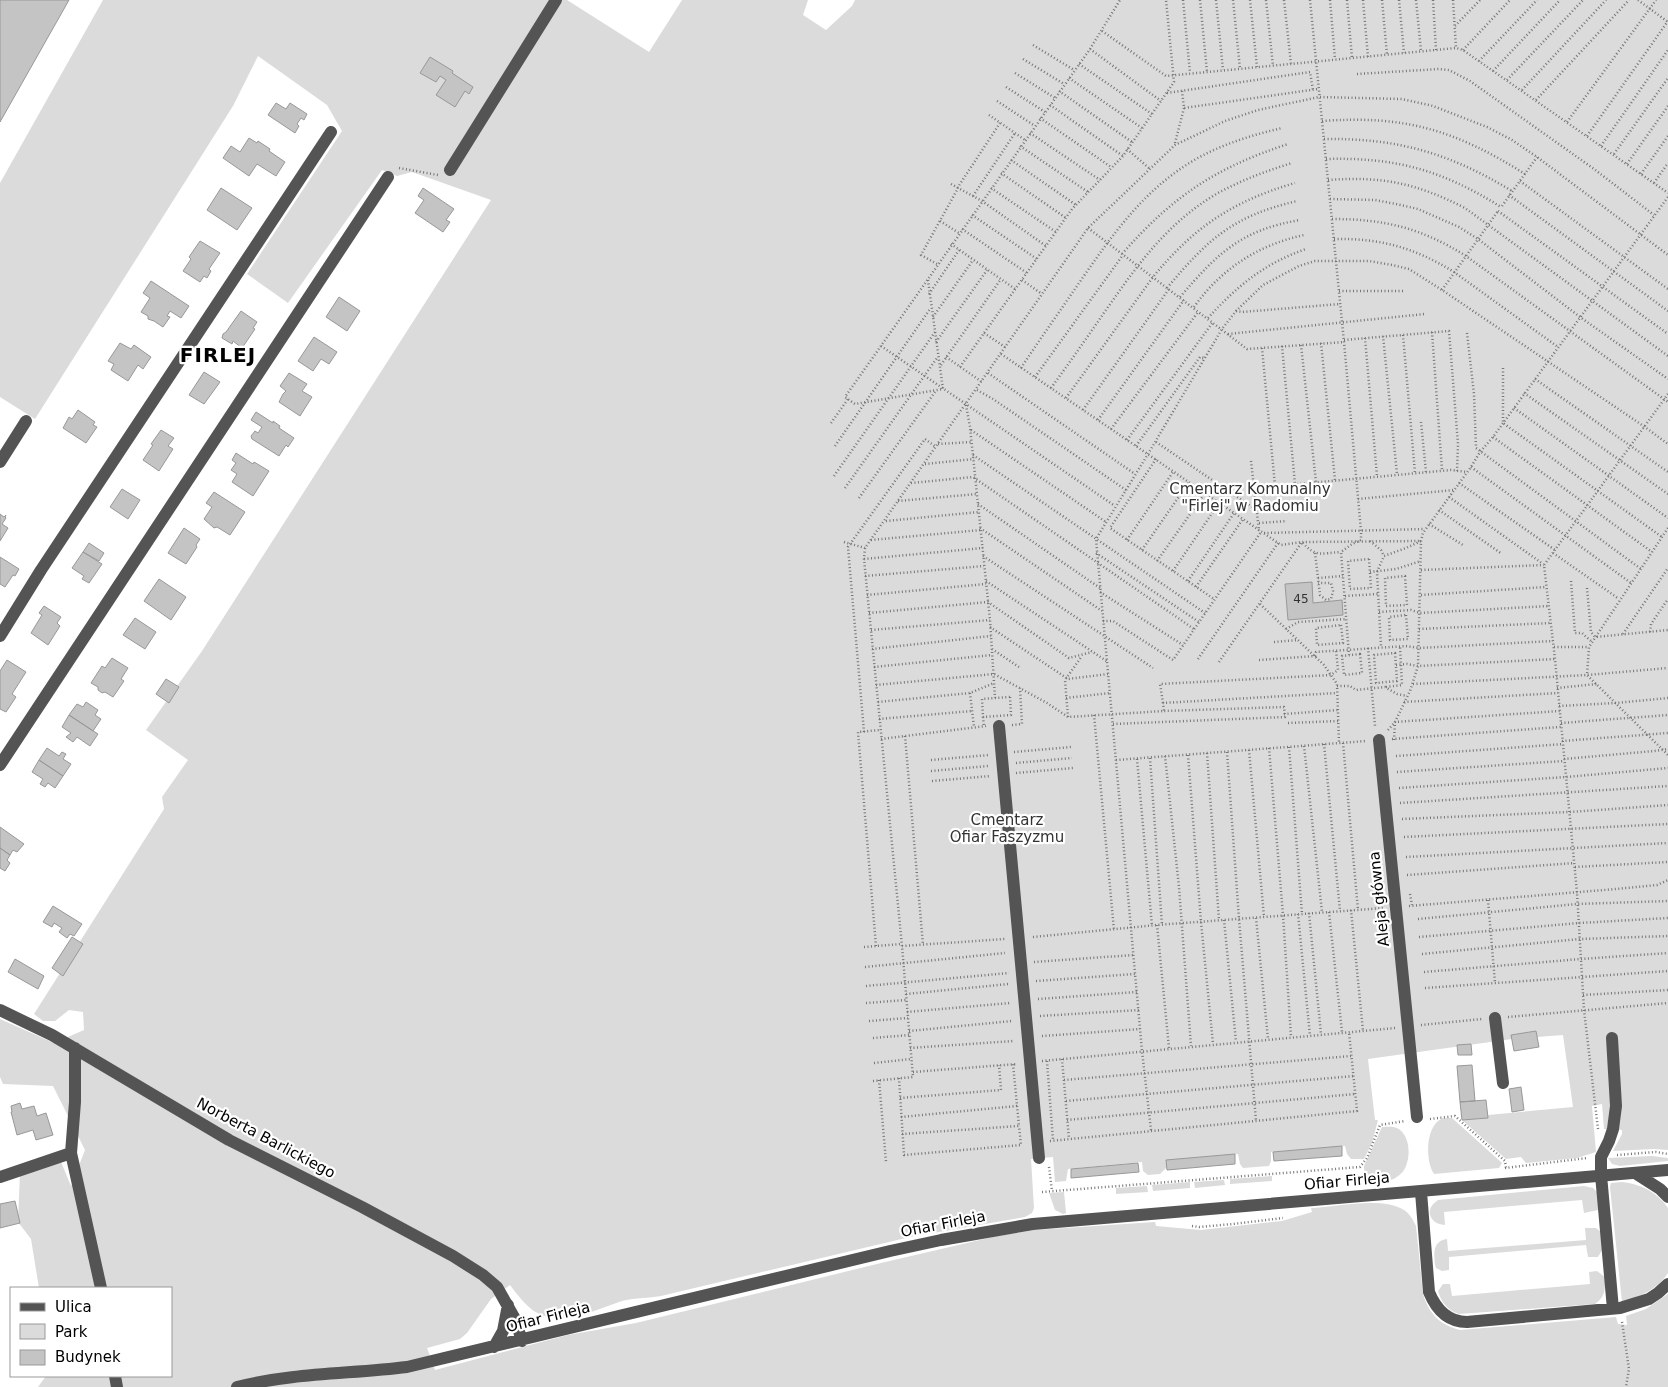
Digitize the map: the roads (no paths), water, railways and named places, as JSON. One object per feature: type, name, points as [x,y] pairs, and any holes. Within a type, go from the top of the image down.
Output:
[{"type":"street","points":[[450,170],[556,0]]},
{"type":"street","points":[[0,636],[41,570],[331,132]]},
{"type":"street","points":[[0,765],[388,177]]},
{"type":"street","points":[[0,462],[26,421]]},
{"type":"street","points":[[998,726],[1039,1158]]},
{"type":"street","name":"Aleja główna","points":[[1378,740],[1417,1119]]},
{"type":"street","name":"Norberta Barlickiego","points":[[0,1010],[52,1035],[230,1140],[453,1256],[483,1275],[497,1288],[515,1319],[522,1340]]},
{"type":"street","points":[[1495,1018],[1504,1083]]},
{"type":"street","points":[[1612,1038],[1616,1106],[1610,1141],[1601,1157],[1601,1175],[1617,1309]]},
{"type":"street","points":[[75,1048],[75,1102],[71,1153],[100,1287]]},
{"type":"street","points":[[0,1178],[71,1153]]},
{"type":"street","name":"Ofiar Firleja","points":[[237,1387],[252,1383],[318,1374],[367,1372],[406,1367],[898,1249],[1024,1226],[1668,1170]]},
{"type":"street","points":[[1635,1173],[1660,1189],[1668,1197]]},
{"type":"street","points":[[1420,1192],[1429,1292],[1433,1301],[1448,1318],[1457,1322],[1617,1309],[1649,1299],[1668,1284]]},
{"type":"street","points":[[494,1346],[503,1331],[508,1305]]},
{"type":"district","name":"FIRLEJ","points":[[218,355]]},
{"type":"park label","name":"Cmentarz Komunalny \"Firlej\" w Radomiu","points":[[1250,498]]},
{"type":"park label","name":"Cmentarz Ofiar Faszyzmu","points":[[1007,828]]}]
